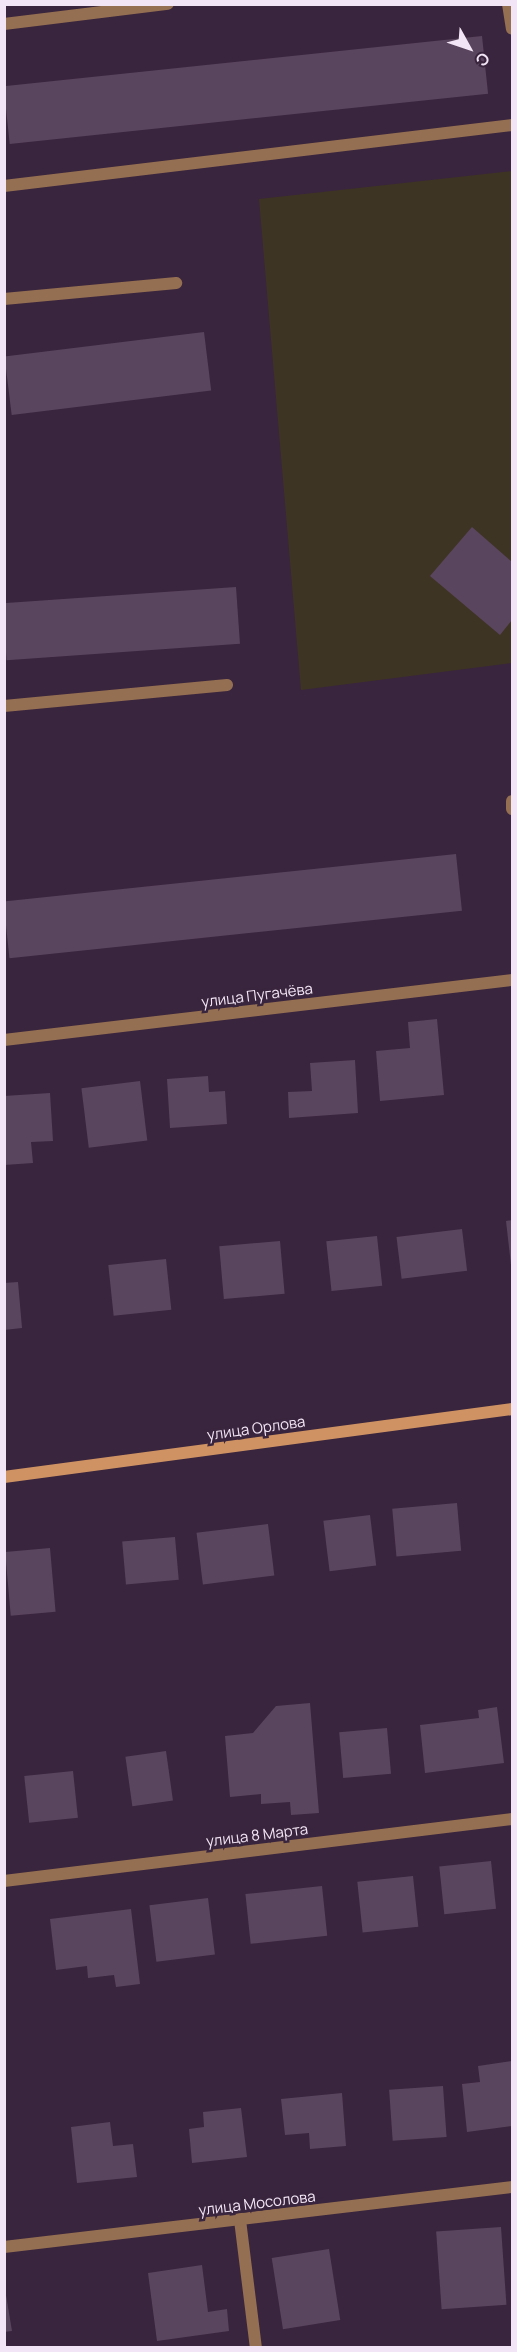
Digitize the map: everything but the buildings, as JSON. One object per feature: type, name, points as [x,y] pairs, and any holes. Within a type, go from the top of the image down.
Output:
[{"type":"street","points":[[4,24],[168,4]]},
{"type":"street","points":[[508,4],[513,29]]},
{"type":"street","points":[[4,186],[513,125]]},
{"type":"street","points":[[4,299],[176,283]]},
{"type":"street","points":[[4,706],[227,685]]},
{"type":"street","points":[[513,801],[513,809]]},
{"type":"street","name":"улица Пугачёва","points":[[4,1040],[513,980]]},
{"type":"street","name":"улица Орлова","points":[[4,1477],[513,1409]]},
{"type":"street","name":"улица 8 Марта","points":[[4,1881],[513,1819]]},
{"type":"street","name":"улица Мосолова","points":[[4,2247],[513,2187]]},
{"type":"street","points":[[240,2220],[255,2348]]},
{"type":"shaded area","points":[[512,171],[512,663],[301,690],[259,199]]}]
